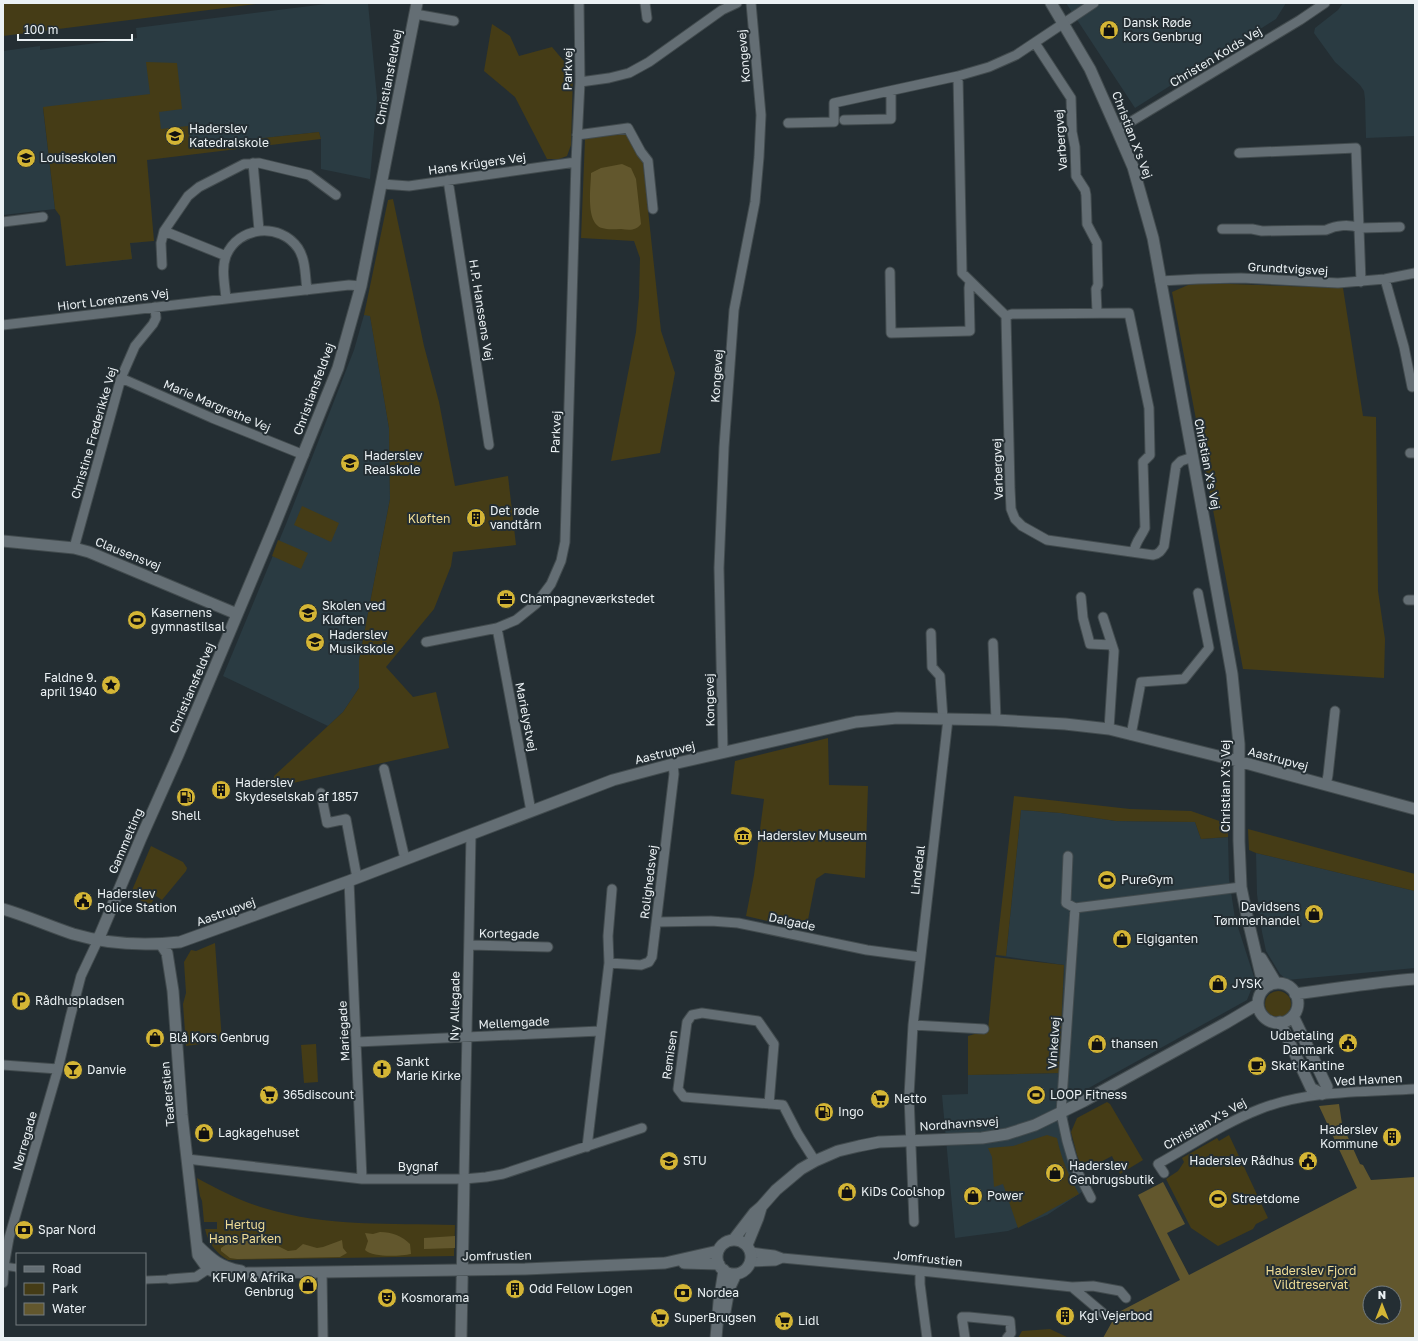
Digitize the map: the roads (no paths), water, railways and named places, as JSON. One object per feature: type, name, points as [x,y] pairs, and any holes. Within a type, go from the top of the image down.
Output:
[{"type":"street","name":"Parkvej","points":[[426,642],[497,628],[516,620],[536,604],[552,584],[561,561],[565,542],[576,162],[580,82],[579,3]]},
{"type":"street","points":[[645,3],[647,18]]},
{"type":"street","points":[[580,82],[609,78],[629,73],[649,62],[722,10],[737,3]]},
{"type":"street","name":"Kongevej","points":[[724,752],[719,568],[724,447],[734,310],[755,202],[760,157],[761,115],[751,3]]},
{"type":"street","name":"Christian X's Vej","points":[[1052,3],[1090,69],[1133,167],[1152,238],[1232,674],[1239,744],[1239,840],[1242,887],[1247,916],[1264,988]]},
{"type":"street","points":[[788,123],[834,122],[834,103],[958,76],[989,67],[1016,55],[1094,3]]},
{"type":"street","name":"Christen Kolds Vej","points":[[1117,130],[1300,20],[1325,3]]},
{"type":"street","name":"Christiansfeldvej","points":[[178,754],[304,455],[338,368],[361,286],[416,8],[454,22]]},
{"type":"street","name":"Varbergvej","points":[[1035,43],[1070,98],[1076,176],[1085,190],[1087,224],[1097,243],[1097,312]]},
{"type":"street","points":[[958,76],[962,274],[1006,316],[1012,314],[1129,312],[1149,408],[1150,455],[1143,462],[1144,528],[1142,536],[1135,545],[1134,552]]},
{"type":"street","points":[[844,120],[891,119],[891,91]]},
{"type":"street","points":[[577,135],[628,128],[641,152],[648,161],[653,209]]},
{"type":"street","points":[[1239,153],[1356,148],[1361,282]]},
{"type":"street","name":"Hans Krügers Vej","points":[[382,184],[409,186],[576,162]]},
{"type":"street","points":[[252,163],[259,230]]},
{"type":"street","points":[[162,265],[161,243],[164,231],[188,196],[199,187],[244,164],[259,163],[309,175],[336,195]]},
{"type":"street","name":"H.P. Hanssens Vej","points":[[448,180],[489,444]]},
{"type":"street","points":[[3,222],[43,217]]},
{"type":"street","points":[[1222,229],[1252,229],[1262,231],[1326,230],[1333,226],[1354,226],[1360,228],[1400,227]]},
{"type":"street","points":[[226,298],[224,267],[226,256],[236,241],[248,233],[259,230],[270,231],[283,235],[291,240],[303,259],[307,290]]},
{"type":"street","points":[[164,231],[226,256]]},
{"type":"street","points":[[890,272],[891,333],[970,331],[970,282]]},
{"type":"street","name":"Grundtvigsvej","points":[[1160,281],[1241,278],[1338,283],[1385,279],[1415,273]]},
{"type":"street","points":[[1385,279],[1404,347],[1412,387]]},
{"type":"street","name":"Hiort Lorenzens Vej","points":[[3,325],[226,298],[349,285],[361,286]]},
{"type":"street","name":"Christine Frederikke Vej","points":[[74,548],[121,378],[135,346],[156,318],[155,307]]},
{"type":"street","name":"Varbergvej","points":[[1006,316],[1011,509],[1015,519],[1022,526],[1047,540],[1153,555],[1161,552],[1164,546],[1176,466],[1181,461],[1193,457]]},
{"type":"street","name":"Marie Margrethe Vej","points":[[121,378],[212,418],[304,455]]},
{"type":"street","name":"Clausensvej","points":[[3,541],[74,548],[89,552],[237,614]]},
{"type":"street","points":[[1131,735],[1141,682],[1184,679],[1209,648],[1198,593]]},
{"type":"street","points":[[1081,597],[1083,618],[1090,644],[1112,645]]},
{"type":"street","points":[[1104,617],[1114,652],[1109,729]]},
{"type":"street","name":"Marielystvej","points":[[497,628],[531,811]]},
{"type":"street","points":[[931,633],[932,667],[940,676],[945,719]]},
{"type":"street","points":[[993,643],[996,720]]},
{"type":"street","points":[[1326,785],[1335,710]]},
{"type":"street","name":"Aastrupvej","points":[[3,909],[73,934],[98,940],[132,944],[161,944],[180,942],[353,879],[613,780],[673,764],[856,722],[897,718],[996,720],[1065,724],[1109,729],[1238,761],[1415,808]]},
{"type":"street","name":"Lindedal","points":[[914,1222],[909,1096],[913,1025],[945,719]]},
{"type":"street","name":"Gammelting","points":[[73,1006],[81,976],[178,754]]},
{"type":"street","name":"Rolighedsvej","points":[[608,963],[641,965],[649,962],[652,957],[674,774],[673,764]]},
{"type":"street","points":[[384,768],[405,859]]},
{"type":"street","points":[[321,793],[327,823],[346,819],[353,879]]},
{"type":"street","name":"Ny Allegade","points":[[464,1180],[471,834]]},
{"type":"street","points":[[1068,856],[1066,903],[1075,908],[1242,887]]},
{"type":"street","name":"Mariegade","points":[[353,879],[362,1179]]},
{"type":"street","points":[[587,1146],[608,963],[608,936],[612,889]]},
{"type":"street","name":"Vinkelvej","points":[[1075,908],[1061,1113],[1074,1166],[1091,1198]]},
{"type":"street","name":"Dalgade","points":[[656,922],[711,921],[738,923],[867,950],[920,957]]},
{"type":"street","name":"Teaterstien","points":[[161,944],[167,953],[173,991],[182,1115],[197,1244]]},
{"type":"street","name":"Kortegade","points":[[469,945],[548,947]]},
{"type":"street","name":"Christian X's Vej","points":[[1256,949],[1276,983]]},
{"type":"street","points":[[1296,999],[1357,984],[1415,979]]},
{"type":"street","points":[[1280,1022],[1311,1088],[1322,1094],[1327,1087],[1292,1016],[1296,999],[1288,986],[1276,983],[1264,988],[1259,996],[1258,1004],[1259,1011],[1262,1015],[1270,1021],[1280,1022],[1285,1021],[1292,1016]]},
{"type":"street","name":"Nordhavnsvej","points":[[734,1239],[754,1213],[776,1190],[801,1169],[815,1161],[838,1151],[879,1142],[982,1138],[1007,1134],[1035,1125],[1061,1113],[1258,1004]]},
{"type":"street","name":"Nørregade","points":[[3,1283],[6,1238],[58,1069],[73,1006]]},
{"type":"street","name":"Remisen","points":[[768,1104],[774,1044],[758,1021],[702,1013],[692,1015],[687,1022],[678,1089],[684,1097],[768,1104],[783,1105],[798,1134],[815,1161]]},
{"type":"street","name":"Nordhavnsvej","points":[[1226,1023],[1262,1015]]},
{"type":"street","points":[[913,1025],[984,1029]]},
{"type":"street","name":"Mellemgade","points":[[357,1042],[600,1031]]},
{"type":"street","points":[[3,1065],[58,1069]]},
{"type":"street","name":"Ved Havnen","points":[[1322,1094],[1415,1090]]},
{"type":"street","name":"Christian X's Vej","points":[[1164,1173],[1158,1164],[1236,1119],[1262,1108],[1288,1100],[1322,1094]]},
{"type":"street","name":"Bygnaf","points":[[187,1159],[362,1179],[464,1180],[503,1174],[642,1128]]},
{"type":"street","points":[[461,1338],[464,1180]]},
{"type":"street","name":"Nordhavnsvej","points":[[749,1253],[761,1207]]},
{"type":"street","points":[[734,1239],[743,1242],[749,1253],[745,1270],[736,1274],[728,1273],[721,1267],[717,1260],[718,1251],[724,1243],[734,1239]]},
{"type":"street","points":[[146,1280],[196,1277],[208,1268],[198,1255],[197,1244]]},
{"type":"street","name":"Jomfrustien","points":[[197,1244],[212,1260],[221,1266],[248,1273]]},
{"type":"street","name":"Jomfrustien","points":[[673,1262],[718,1251]]},
{"type":"street","name":"Jomfrustien","points":[[749,1253],[775,1261],[782,1258],[1072,1287],[1092,1286],[1120,1291],[1126,1298]]},
{"type":"street","name":"Jomfrustien","points":[[208,1268],[217,1273],[234,1276],[248,1273],[525,1269],[673,1262],[721,1267]]},
{"type":"street","points":[[4,1266],[16,1268]]},
{"type":"street","points":[[716,1338],[721,1267]]},
{"type":"street","points":[[920,1271],[920,1284],[927,1338]]},
{"type":"street","points":[[322,1272],[323,1338]]},
{"type":"street","points":[[723,1338],[729,1289],[736,1274]]},
{"type":"street","points":[[1072,1287],[1104,1314]]},
{"type":"street","points":[[965,1338],[962,1317],[1010,1321],[1011,1333],[1007,1338]]},
{"type":"water","points":[[622,164],[631,168],[636,179],[641,224],[632,230],[602,228],[597,225],[591,212],[591,173],[601,168]]},
{"type":"water","name":"Haderslev Fjord Vildtreservat","points":[[1339,1104],[1342,1124],[1360,1164],[1363,1165],[1371,1180],[1415,1177],[1415,1338],[1103,1338],[1117,1313],[1180,1280],[1138,1195],[1163,1182],[1185,1224],[1167,1233],[1189,1275],[1357,1188],[1319,1106]]},
{"type":"water","points":[[380,1232],[393,1234],[404,1239],[410,1244],[411,1254],[394,1256],[369,1253],[365,1250],[368,1241],[365,1233],[373,1234]]},
{"type":"water","points":[[455,1236],[455,1248],[424,1249],[424,1238]]},
{"type":"water","points":[[240,1238],[249,1239],[266,1245],[278,1246],[288,1251],[296,1250],[303,1244],[317,1248],[342,1240],[343,1248],[347,1253],[340,1257],[237,1259],[230,1258],[221,1251],[221,1248]]},
{"type":"place","name":"Dansk Røde Kors Genbrug","points":[[1109,30]]},
{"type":"place","name":"Haderslev Katedralskole","points":[[175,136]]},
{"type":"place","name":"Louiseskolen","points":[[26,158]]},
{"type":"place","name":"Haderslev Realskole","points":[[350,463]]},
{"type":"place","name":"Det røde vandtårn","points":[[476,518]]},
{"type":"place","name":"Champagneværkstedet","points":[[506,599]]},
{"type":"place","name":"Skolen ved Kløften","points":[[308,613]]},
{"type":"place","name":"Kasernens gymnastilsal","points":[[137,620]]},
{"type":"place","name":"Haderslev Musikskole","points":[[315,642]]},
{"type":"place","name":"Faldne 9. april 1940","points":[[111,685]]},
{"type":"place","name":"Haderslev Skydeselskab af 1857","points":[[221,790]]},
{"type":"place","name":"Shell","points":[[186,797]]},
{"type":"place","name":"Haderslev Museum","points":[[743,836]]},
{"type":"place","name":"PureGym","points":[[1107,880]]},
{"type":"place","name":"Haderslev Police Station","points":[[83,901]]},
{"type":"place","name":"Davidsens Tømmerhandel","points":[[1314,914]]},
{"type":"place","name":"Elgiganten","points":[[1122,939]]},
{"type":"place","name":"JYSK","points":[[1218,984]]},
{"type":"place","name":"Rådhuspladsen","points":[[21,1001]]},
{"type":"place","name":"Blå Kors Genbrug","points":[[155,1038]]},
{"type":"place","name":"Udbetaling Danmark","points":[[1348,1043]]},
{"type":"place","name":"thansen","points":[[1097,1044]]},
{"type":"place","name":"Skat Kantine","points":[[1257,1066]]},
{"type":"place","name":"Sankt Marie Kirke","points":[[382,1069]]},
{"type":"place","name":"Danvie","points":[[73,1070]]},
{"type":"place","name":"365discount","points":[[269,1095]]},
{"type":"place","name":"LOOP Fitness","points":[[1036,1095]]},
{"type":"place","name":"Netto","points":[[880,1099]]},
{"type":"place","name":"Ingo","points":[[824,1112]]},
{"type":"place","name":"Lagkagehuset","points":[[204,1133]]},
{"type":"place","name":"Haderslev Kommune","points":[[1392,1137]]},
{"type":"place","name":"STU","points":[[669,1161]]},
{"type":"place","name":"Haderslev Rådhus","points":[[1308,1161]]},
{"type":"place","name":"Haderslev Genbrugsbutik","points":[[1055,1173]]},
{"type":"place","name":"KiDs Coolshop","points":[[847,1192]]},
{"type":"place","name":"Power","points":[[973,1196]]},
{"type":"place","name":"Streetdome","points":[[1218,1199]]},
{"type":"place","name":"Spar Nord","points":[[24,1230]]},
{"type":"place","name":"KFUM & Afrika Genbrug","points":[[308,1285]]},
{"type":"place","name":"Odd Fellow Logen","points":[[515,1289]]},
{"type":"place","name":"Nordea","points":[[683,1293]]},
{"type":"place","name":"Kosmorama","points":[[387,1298]]},
{"type":"place","name":"Kgl Vejerbod","points":[[1065,1316]]},
{"type":"place","name":"SuperBrugsen","points":[[660,1318]]},
{"type":"place","name":"Lidl","points":[[784,1321]]},
{"type":"park label","name":"Kløften","points":[[429,519]]},
{"type":"park label","name":"Hertug Hans Parken","points":[[245,1232]]}]
